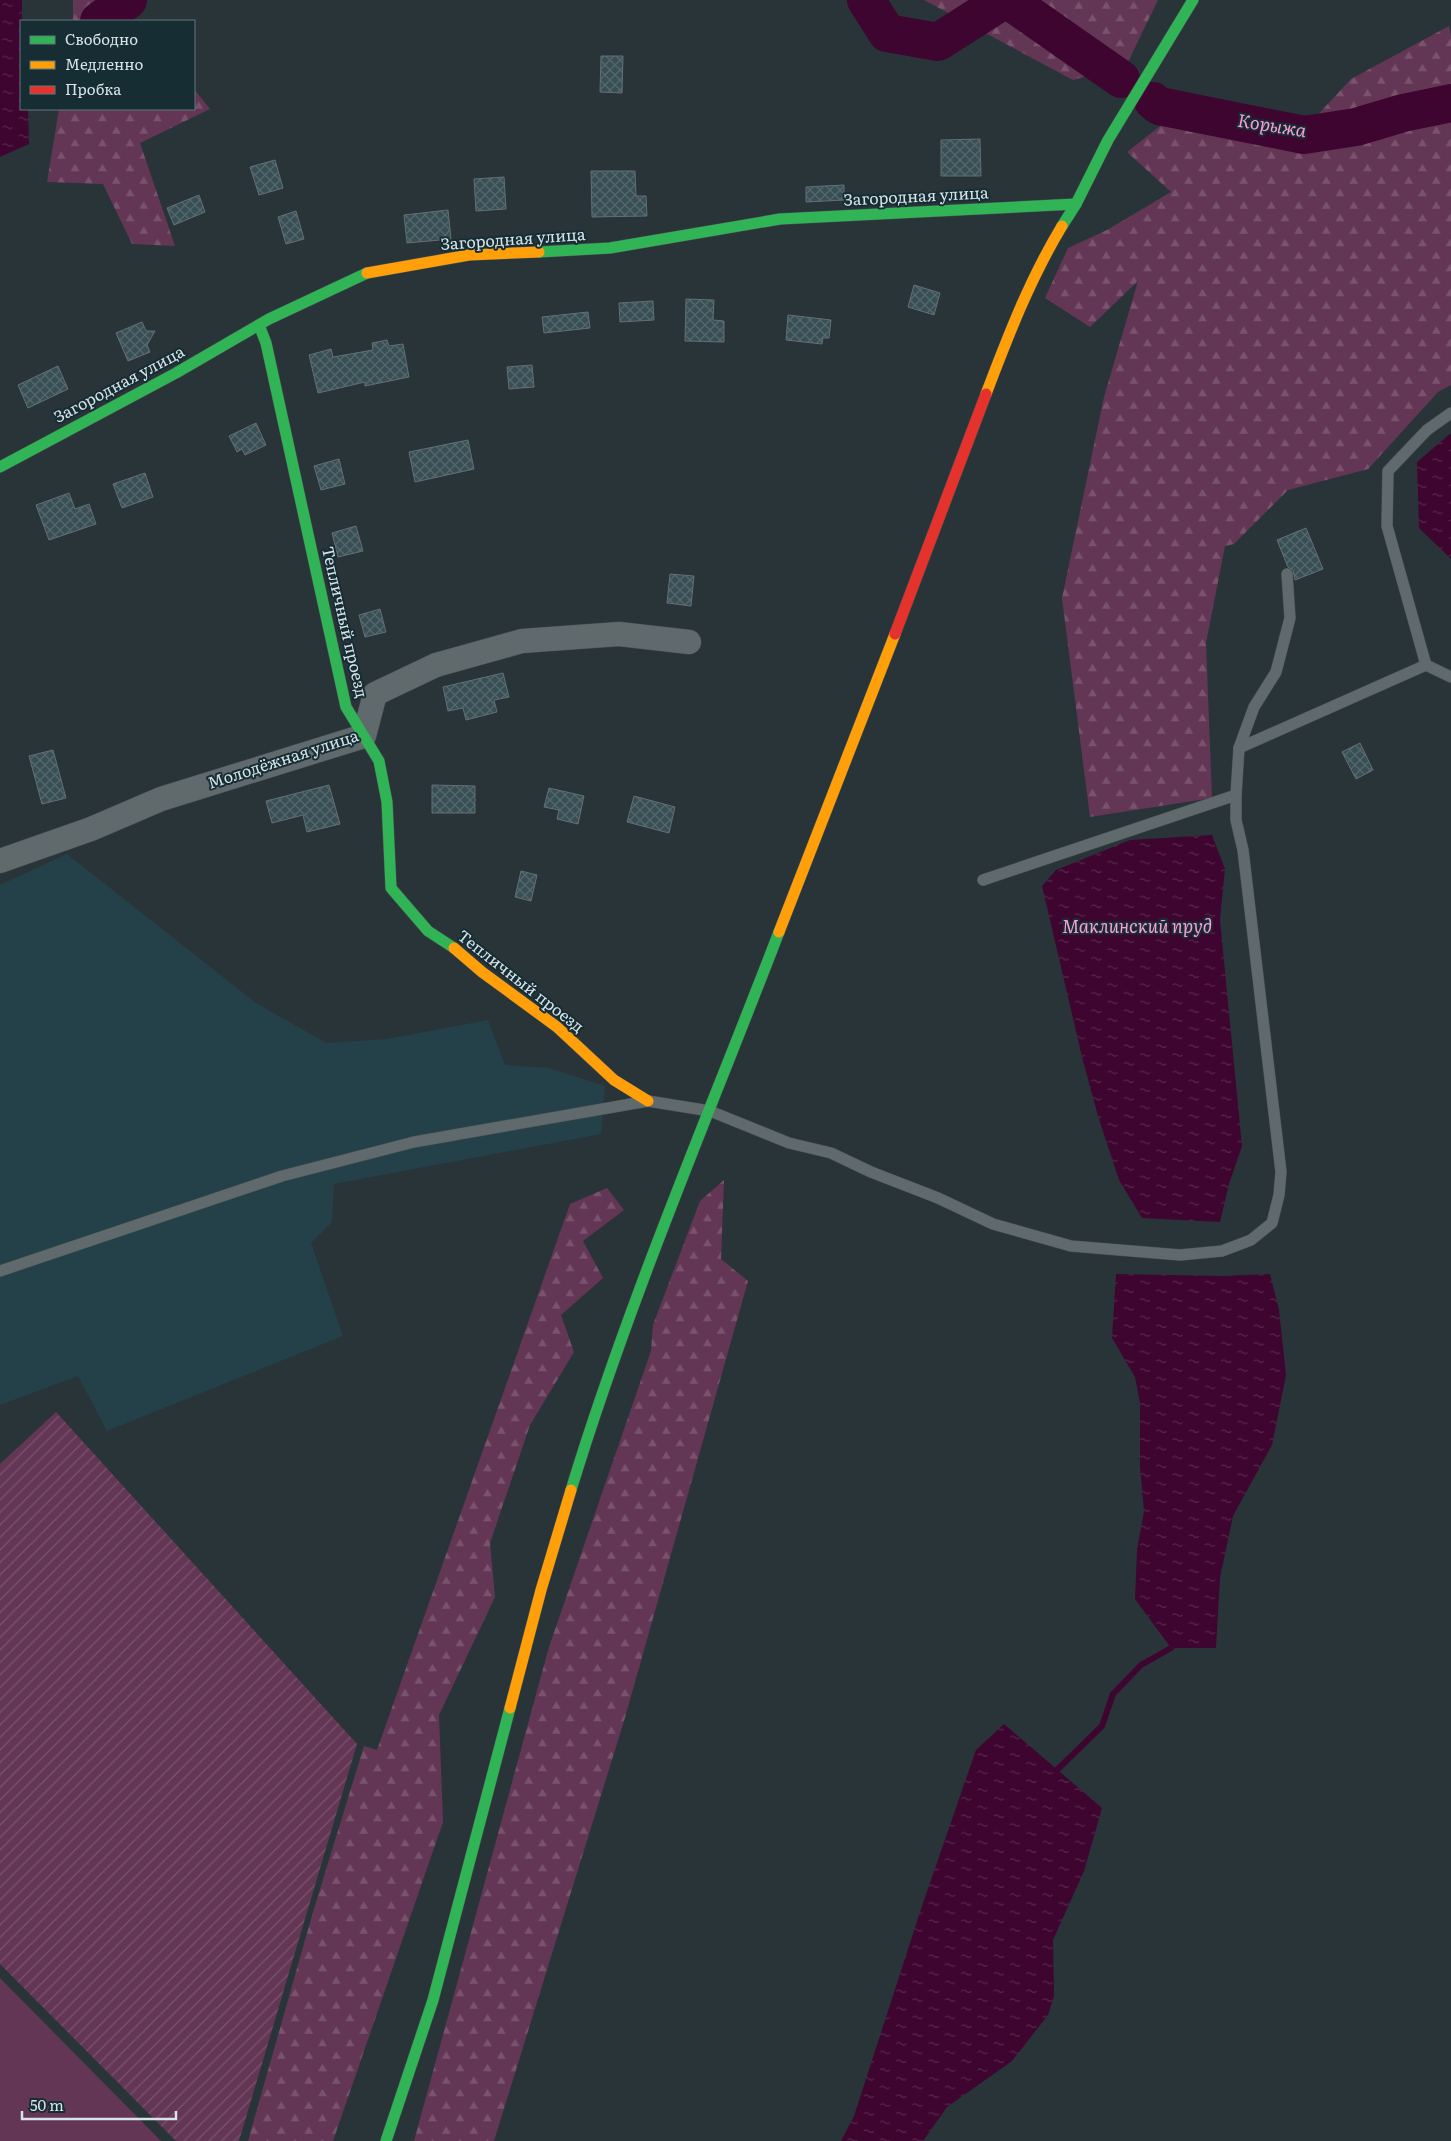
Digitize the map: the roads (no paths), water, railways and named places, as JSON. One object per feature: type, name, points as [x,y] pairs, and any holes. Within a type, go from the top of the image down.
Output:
[{"type":"main road","points":[[386,2141],[433,2000],[538,1599],[590,1425],[684,1172],[710,1111],[890,649],[1019,308],[1049,248],[1076,204],[1108,140],[1193,0]]},
{"type":"main road","name":"Загородная улица","points":[[0,467],[176,373],[259,325],[372,271],[469,255],[610,248],[780,219],[1076,204]]},
{"type":"main road","name":"Тепличный проезд","points":[[259,325],[266,343],[346,707],[379,761],[387,802],[391,888],[428,931],[461,952],[482,972],[557,1027],[614,1080],[648,1100]]},
{"type":"street","name":"Молодёжная улица","points":[[0,861],[91,828],[161,799],[364,736],[375,694],[436,666],[522,641],[619,634],[689,642]]},
{"type":"lane","points":[[1451,413],[1426,430],[1388,471],[1387,526],[1426,665],[1451,677]]},
{"type":"lane","points":[[0,1271],[282,1176],[414,1142],[648,1100],[710,1111],[789,1143],[831,1153],[871,1172],[938,1198],[993,1224],[1071,1246],[1180,1255],[1222,1251],[1251,1240],[1272,1223],[1279,1195],[1281,1172],[1243,850],[1236,820],[1236,795],[1239,748],[1254,707],[1276,672],[1290,618],[1287,574]]},
{"type":"lane","points":[[1239,748],[1426,665]]},
{"type":"lane","points":[[983,880],[1236,795]]},
{"type":"water","points":[[0,0],[22,0],[22,20],[20,20],[20,110],[28,110],[29,144],[0,157]]},
{"type":"water","points":[[1451,433],[1451,559],[1419,528],[1417,462]]},
{"type":"water","name":"Маклинский пруд","points":[[1212,835],[1225,869],[1220,920],[1242,1146],[1229,1184],[1220,1222],[1142,1218],[1119,1180],[1098,1116],[1083,1061],[1042,886],[1056,870],[1130,840]]},
{"type":"water","points":[[1116,1274],[1224,1276],[1270,1274],[1279,1310],[1286,1375],[1272,1445],[1233,1516],[1220,1578],[1216,1648],[1171,1648],[1135,1599],[1137,1550],[1144,1511],[1140,1467],[1140,1403],[1135,1377],[1112,1338]]},
{"type":"water","points":[[1004,1724],[1102,1808],[1084,1871],[1053,1940],[1054,1996],[1048,2015],[1012,2061],[947,2107],[923,2141],[841,2141],[854,2116],[922,1906],[976,1750]]},
{"type":"waterway","name":"Корыжа","points":[[100,20],[128,0]]},
{"type":"waterway","name":"Корыжа","points":[[866,0],[887,33],[938,42],[1004,0]]},
{"type":"waterway","name":"Корыжа","points":[[1008,0],[1121,79]]},
{"type":"waterway","name":"Корыжа","points":[[1153,101],[1159,106],[1304,135],[1356,127],[1403,113],[1451,103]]},
{"type":"waterway","points":[[1057,1770],[1102,1726],[1113,1694],[1141,1665],[1171,1648],[1175,1642]]}]
